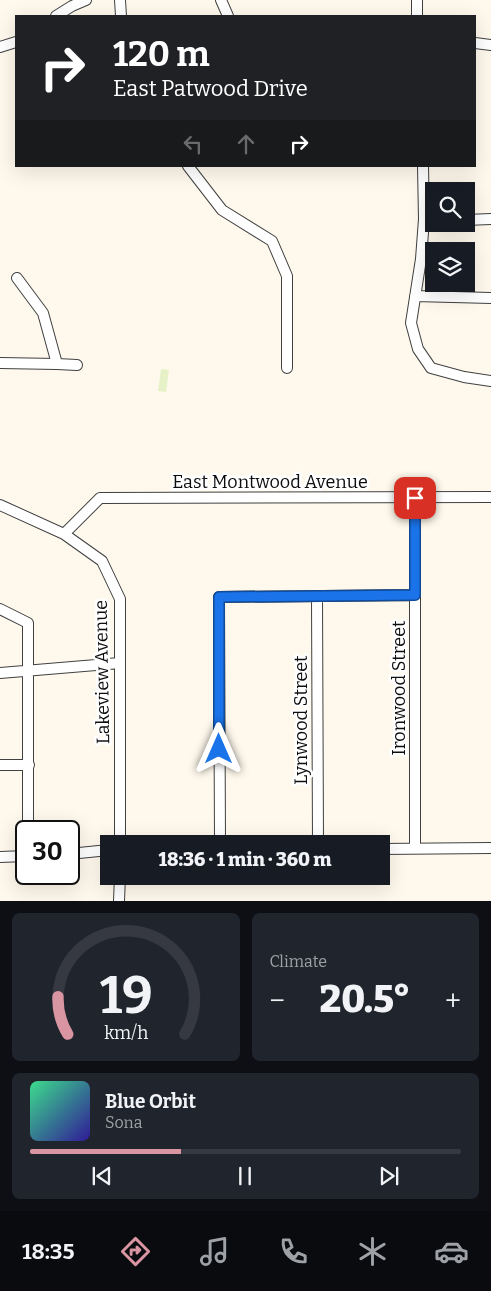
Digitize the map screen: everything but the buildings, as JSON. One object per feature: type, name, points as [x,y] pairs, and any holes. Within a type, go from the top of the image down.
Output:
[{"type":"street","points":[[58,15],[86,0]]},
{"type":"street","points":[[120,0],[121,15]]},
{"type":"street","points":[[221,0],[228,15]]},
{"type":"street","points":[[417,0],[417,15]]},
{"type":"street","points":[[0,47],[15,42]]},
{"type":"street","points":[[476,42],[491,45]]},
{"type":"street","points":[[189,167],[222,210],[272,241],[287,276],[287,368]]},
{"type":"street","points":[[423,167],[425,184]]},
{"type":"street","points":[[475,220],[491,219]]},
{"type":"street","points":[[426,232],[411,323],[418,349],[431,368],[464,377],[491,380]]},
{"type":"street","points":[[17,278],[43,313],[57,364]]},
{"type":"street","points":[[415,296],[491,298]]},
{"type":"street","points":[[0,363],[76,365]]},
{"type":"street","name":"East Montwood Avenue","points":[[64,534],[100,498],[491,497]]},
{"type":"street","name":"Ironwood Street","points":[[415,498],[415,849]]},
{"type":"street","name":"Lakeview Avenue","points":[[0,505],[64,534],[102,561],[120,598],[120,835]]},
{"type":"street","points":[[220,835],[219,597],[415,595]]},
{"type":"street","name":"Lynwood Street","points":[[317,596],[318,835]]},
{"type":"street","points":[[0,609],[28,623],[28,820]]},
{"type":"street","points":[[0,673],[120,663]]},
{"type":"street","points":[[0,765],[29,765]]},
{"type":"street","points":[[390,849],[491,848]]},
{"type":"street","points":[[80,853],[100,851]]},
{"type":"street","points":[[0,857],[15,856]]},
{"type":"street","points":[[120,885],[120,901]]},
{"type":"green space","points":[[161,369],[169,370],[166,392],[158,391]]},
{"type":"route","points":[[219,749],[219,597],[415,595],[415,498]]}]
